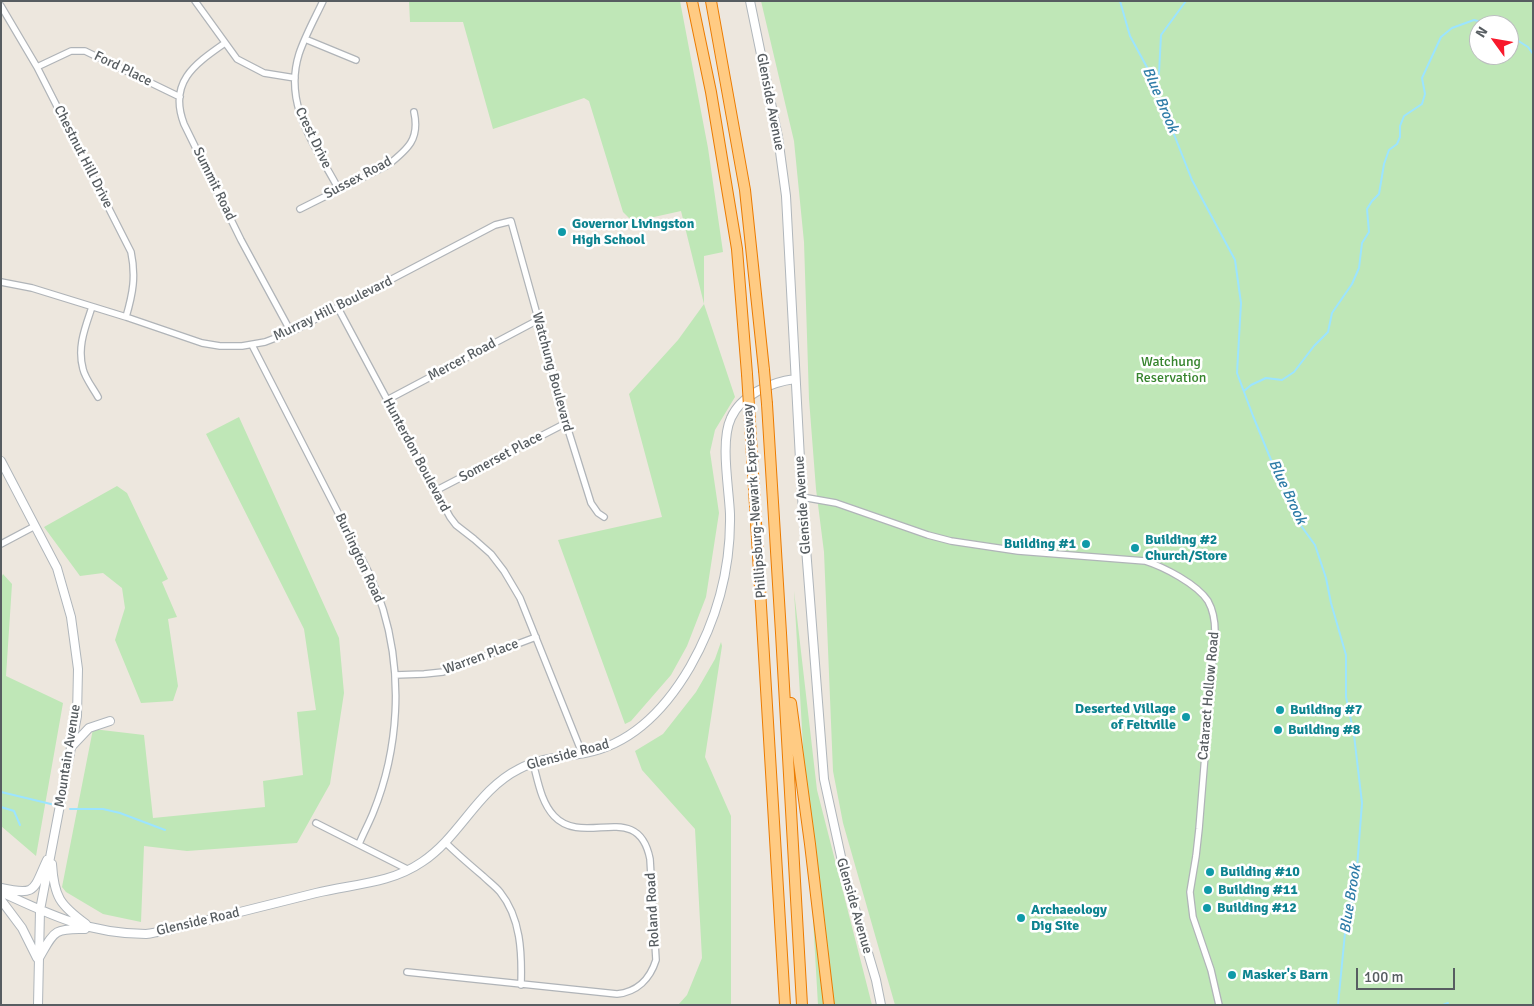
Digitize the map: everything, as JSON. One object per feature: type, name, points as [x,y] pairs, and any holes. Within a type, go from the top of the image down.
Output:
[{"type":"highway","name":"Phillipsburg-Newark Expressway","points":[[692,1],[711,92],[737,249],[747,374],[785,1005]]},
{"type":"highway","name":"Phillipsburg-Newark Expressway","points":[[711,1],[745,190],[764,370],[802,1005]]},
{"type":"highway","points":[[781,633],[810,844],[828,1005]]},
{"type":"main road","name":"Glenside Avenue","points":[[750,1],[778,137],[786,196],[802,498],[825,786],[845,875],[876,980],[881,1005]]},
{"type":"main road","name":"Glenside Road","points":[[1,892],[40,910],[92,929],[119,933],[156,932],[335,888],[384,880],[423,862],[445,842],[494,785],[519,769],[555,757],[603,748],[636,731],[654,717],[667,702],[690,666],[715,614],[722,591],[730,514],[726,442],[730,418],[737,408],[762,389],[785,380],[795,379]]},
{"type":"main road","name":"Mountain Avenue","points":[[1,461],[57,568],[73,625],[78,662],[78,692],[72,746],[40,910],[38,1005]]},
{"type":"main road","points":[[72,746],[89,728],[110,721]]},
{"type":"main road","points":[[1,888],[22,893],[28,892],[36,884],[52,852]]},
{"type":"main road","points":[[52,852],[53,881],[59,897],[70,912],[92,929]]},
{"type":"main road","points":[[1,900],[22,928],[38,960]]},
{"type":"main road","points":[[38,960],[53,934],[65,928],[92,929]]},
{"type":"street","points":[[195,1],[237,59],[264,73],[295,78]]},
{"type":"street","name":"Crest Drive","points":[[323,1],[297,60],[295,97],[298,111],[338,188]]},
{"type":"street","name":"Chestnut Hill Drive","points":[[1,6],[37,68],[131,252],[135,269],[132,293],[126,316]]},
{"type":"street","points":[[305,39],[356,60]]},
{"type":"street","name":"Summit Road","points":[[225,43],[193,68],[184,82],[180,97],[181,114],[184,124],[241,240],[290,332]]},
{"type":"street","name":"Ford Place","points":[[37,68],[71,51],[85,51],[180,97]]},
{"type":"street","name":"Sussex Road","points":[[300,209],[338,188],[388,165],[409,146],[416,131],[414,112]]},
{"type":"street","name":"Murray Hill Boulevard","points":[[1,282],[32,288],[126,316],[202,343],[220,346],[252,345],[290,332],[495,225],[511,221]]},
{"type":"street","name":"Watchung Boulevard","points":[[511,221],[566,422],[591,503],[604,517]]},
{"type":"street","points":[[92,307],[81,340],[81,355],[83,370],[98,397]]},
{"type":"street","name":"Hunterdon Boulevard","points":[[338,308],[436,492],[456,525],[491,554],[520,598],[582,753]]},
{"type":"street","name":"Mercer Road","points":[[387,400],[538,320]]},
{"type":"street","name":"Burlington Road","points":[[252,345],[369,573],[385,616],[390,639],[395,675],[394,733],[388,764],[373,813],[358,844]]},
{"type":"street","name":"Somerset Place","points":[[436,492],[566,422]]},
{"type":"street","name":"Cataract Hollow Road","points":[[802,498],[836,503],[928,535],[951,541],[1018,551],[1145,561],[1172,573],[1204,597],[1213,615],[1215,632],[1199,829],[1190,892],[1193,917],[1211,970],[1218,1005]]},
{"type":"street","points":[[1,544],[35,526]]},
{"type":"street","name":"Warren Place","points":[[395,675],[443,672],[536,638]]},
{"type":"street","name":"Roland Road","points":[[407,972],[622,994],[644,982],[652,971],[656,960],[650,859],[643,841],[632,830],[620,826],[583,829],[571,826],[557,819],[545,803],[533,763]]},
{"type":"street","points":[[316,823],[409,870]]},
{"type":"street","points":[[445,842],[500,892],[507,903],[519,934],[522,957],[521,985]]},
{"type":"green space","points":[[409,1],[680,1],[708,148],[723,252],[704,256],[704,304],[681,211],[636,221],[634,219],[631,220],[623,212],[589,101],[584,98],[493,129],[463,22],[410,22]]},
{"type":"green space","name":"Watchung Reservation","points":[[761,1],[1533,1],[1533,1005],[895,1005],[843,823],[833,771],[824,552],[816,489],[809,399],[804,242],[794,141]]},
{"type":"green space","points":[[704,304],[735,397],[715,430],[710,452],[719,513],[706,597],[687,646],[671,675],[631,721],[625,724],[558,540],[662,517],[629,394],[678,340]]},
{"type":"green space","points":[[239,417],[339,638],[344,693],[330,784],[297,843],[187,851],[144,846],[141,922],[103,914],[66,892],[62,887],[93,729],[144,735],[153,818],[265,807],[263,781],[303,775],[297,712],[316,710],[304,629],[206,434]]},
{"type":"green space","points":[[117,486],[127,493],[168,579],[162,582],[177,617],[168,619],[178,686],[173,701],[141,703],[115,640],[125,608],[122,588],[103,573],[80,576],[44,527]]},
{"type":"green space","points":[[3,574],[12,584],[6,676],[63,703],[36,856],[1,826],[1,578]]},
{"type":"green space","points":[[794,591],[817,790],[872,1005],[818,1005]]},
{"type":"green space","points":[[721,642],[722,646],[705,757],[731,816],[731,1005],[678,1005],[687,995],[702,958],[695,829],[642,770],[635,751],[663,734],[696,692],[715,659]]},
{"type":"waterway","name":"Blue Brook","points":[[1120,1],[1130,36],[1149,71],[1192,180],[1235,260],[1241,303],[1237,373],[1294,516],[1315,545],[1326,578],[1346,655],[1346,697],[1354,735],[1362,803],[1356,881],[1345,933],[1338,1005]]},
{"type":"waterway","points":[[1155,85],[1159,73],[1161,35],[1186,1]]},
{"type":"waterway","points":[[1244,391],[1251,385],[1266,378],[1282,380],[1294,372],[1314,346],[1328,332],[1332,313],[1352,284],[1359,268],[1362,243],[1369,232],[1367,209],[1379,194],[1384,164],[1389,150],[1397,144],[1400,137],[1400,126],[1404,116],[1422,104],[1425,94],[1422,78],[1441,37],[1452,28],[1469,22]]},
{"type":"waterway","points":[[1519,41],[1528,47],[1533,54]]},
{"type":"waterway","points":[[1,792],[55,805]]},
{"type":"waterway","points":[[1,807],[14,811],[20,825]]},
{"type":"waterway","points":[[70,809],[103,809],[120,813],[165,830]]},
{"type":"waterway","points":[[1443,1005],[1448,1003]]},
{"type":"place","name":"Governor Livingston High School","points":[[562,232]]},
{"type":"place","name":"Building #1","points":[[1086,544]]},
{"type":"place","name":"Building #2 Church/Store","points":[[1135,548]]},
{"type":"place","name":"Building #7","points":[[1280,710]]},
{"type":"place","name":"Deserted Village of Feltville","points":[[1186,717]]},
{"type":"place","name":"Building #8","points":[[1278,730]]},
{"type":"place","name":"Building #10","points":[[1210,872]]},
{"type":"place","name":"Building #11","points":[[1208,890]]},
{"type":"place","name":"Building #12","points":[[1207,908]]},
{"type":"place","name":"Archaeology Dig Site","points":[[1021,918]]},
{"type":"place","name":"Masker's Barn","points":[[1232,975]]}]
